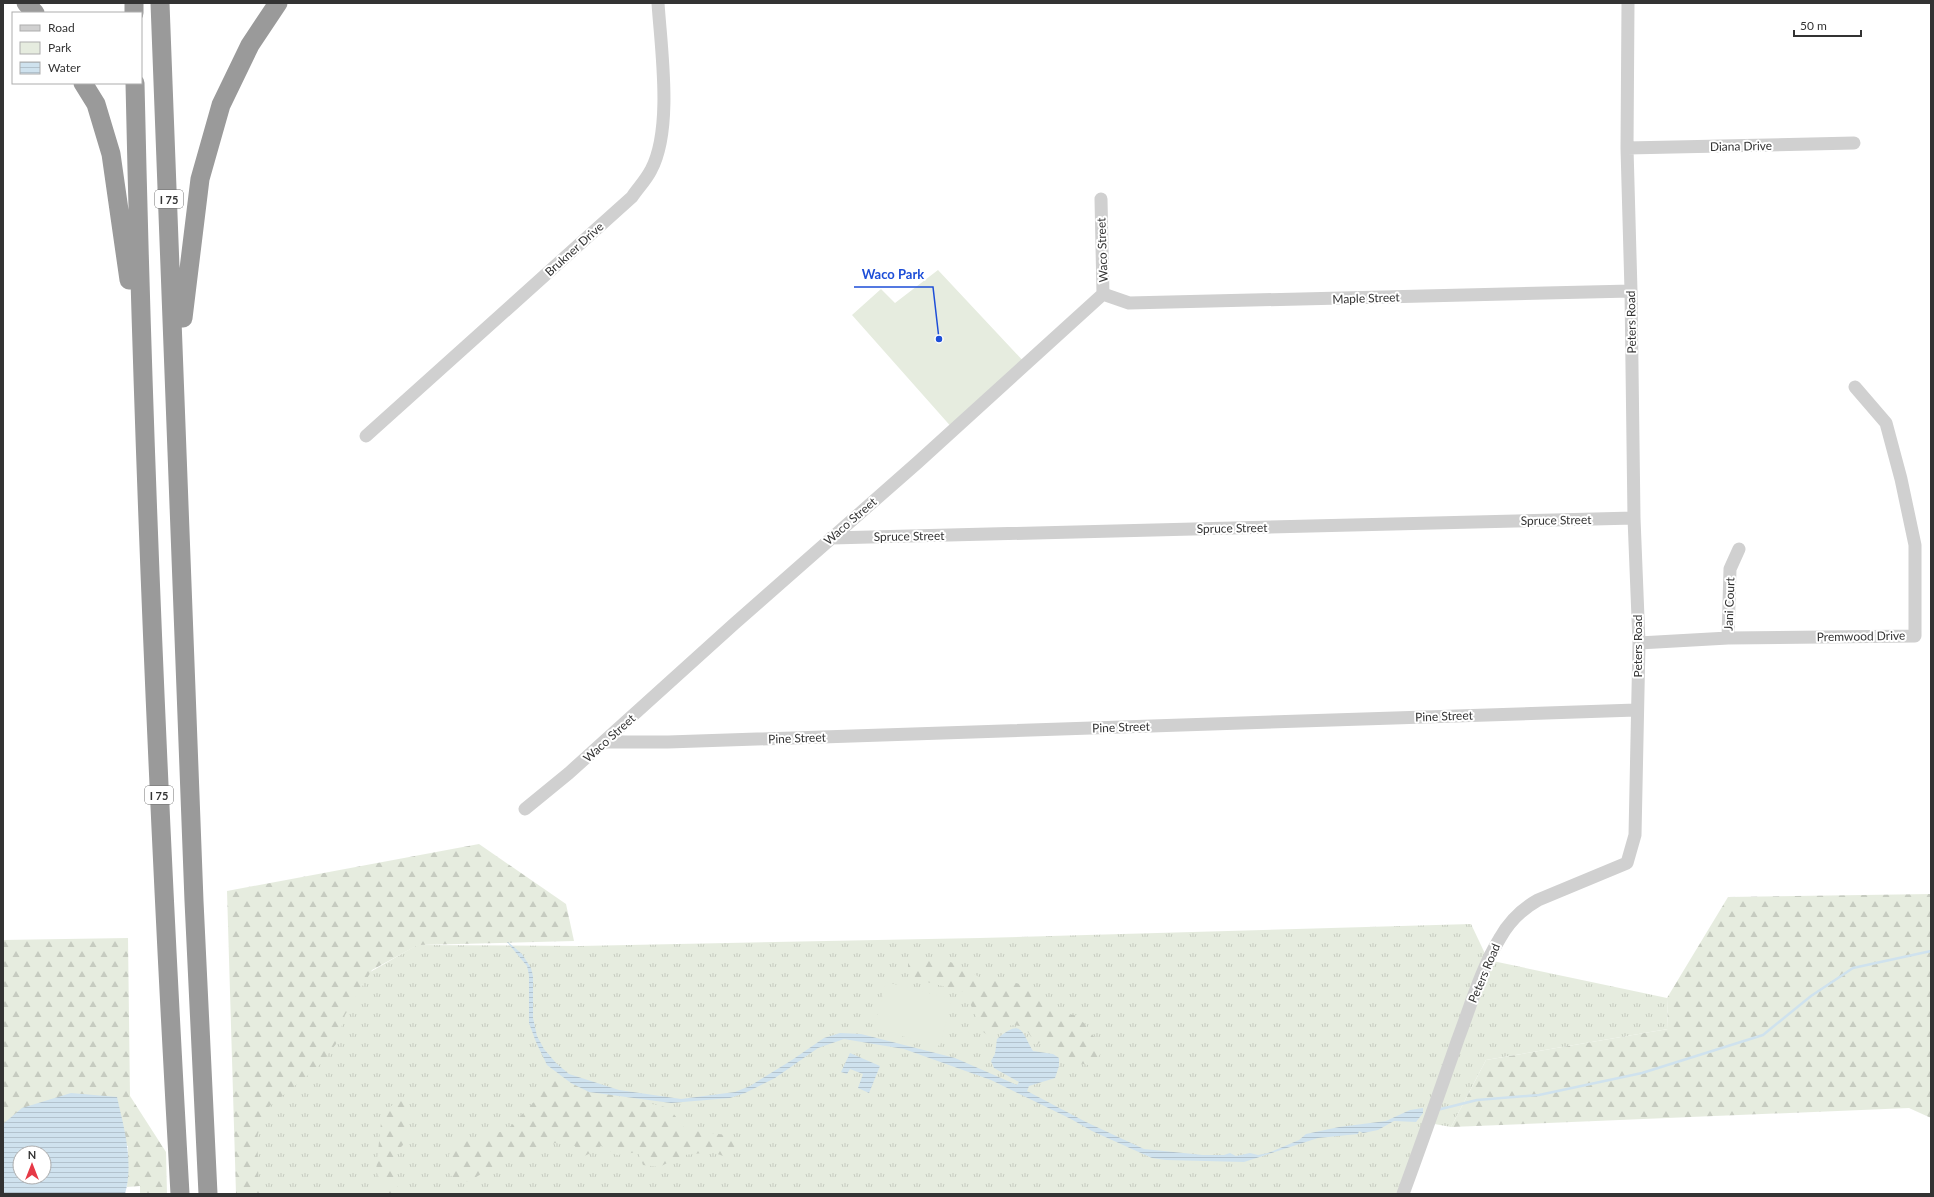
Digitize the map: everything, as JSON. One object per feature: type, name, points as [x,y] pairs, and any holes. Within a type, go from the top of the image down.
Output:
[{"type":"highway","points":[[26,3],[34,12]]},
{"type":"highway","name":"I 75","points":[[160,3],[177,395],[194,902],[202,1043],[208,1194]]},
{"type":"highway","points":[[177,395],[184,309],[200,179],[221,105],[250,45],[278,3]]},
{"type":"highway","points":[[84,84],[96,104],[111,154],[144,396]]},
{"type":"highway","name":"I 75","points":[[135,84],[157,758],[180,1194]]},
{"type":"street","name":"Brukner Drive","points":[[366,436],[632,197],[652,170],[661,138],[663,114],[658,3]]},
{"type":"street","name":"Peters Road","points":[[1403,1194],[1488,960],[1500,937],[1513,920],[1526,907],[1538,900],[1627,863],[1635,835],[1636,710],[1639,643],[1634,518],[1631,291],[1627,148],[1628,3]]},
{"type":"street","name":"Diana Drive","points":[[1627,148],[1854,143]]},
{"type":"street","name":"Waco Street","points":[[525,809],[536,802],[605,742],[831,538],[917,464],[1103,294],[1101,199]]},
{"type":"street","name":"Maple Street","points":[[1103,294],[1129,303],[1631,291]]},
{"type":"street","name":"Premwood Drive","points":[[1639,643],[1728,638],[1915,636],[1915,545],[1901,479],[1886,423],[1855,387]]},
{"type":"street","name":"Spruce Street","points":[[831,538],[1634,518]]},
{"type":"street","name":"Jani Court","points":[[1728,638],[1730,569],[1739,549]]},
{"type":"street","name":"Pine Street","points":[[605,742],[675,742],[1636,710]]},
{"type":"green space","points":[[938,270],[1026,364],[954,430],[852,315],[881,289],[895,303]]},
{"type":"green space","points":[[479,844],[566,904],[574,941],[418,945],[372,970],[345,1015],[336,1044],[317,1068],[266,1109],[257,1137],[259,1194],[236,1194],[227,891]]},
{"type":"green space","points":[[1931,894],[1931,1118],[1909,1108],[1451,1127],[1486,1060],[1668,1029],[1667,998],[1728,897]]},
{"type":"green space","points":[[1471,924],[1488,960],[1667,998],[1668,1029],[1486,1060],[1451,1127],[1429,1123],[1403,1194],[250,1194],[250,1134],[294,1016],[417,945],[580,946],[980,938]]},
{"type":"green space","points":[[128,938],[130,1096],[166,1152],[167,1194],[140,1194],[140,1186],[127,1187],[128,1146],[3,1124],[3,940]]},
{"type":"green space","points":[[911,958],[944,959],[970,971],[983,980],[1004,980],[1043,990],[1048,1007],[1059,1013],[1075,1015],[1085,1024],[1099,1044],[1101,1053],[1096,1060],[1089,1065],[1066,1061],[1061,1054],[1049,1045],[1040,1042],[1037,1045],[1024,1027],[1015,1025],[1005,1026],[996,1035],[989,1036],[979,1029],[977,1019],[965,992],[927,982],[908,974],[908,964]]},
{"type":"green space","points":[[886,982],[952,999],[940,1046],[874,1029]]},
{"type":"green space","points":[[563,1064],[587,1081],[618,1096],[669,1108],[684,1127],[696,1131],[734,1136],[735,1152],[726,1157],[712,1152],[684,1155],[659,1167],[643,1165],[638,1152],[617,1155],[601,1146],[593,1152],[578,1159],[575,1146],[555,1143],[522,1158],[495,1165],[470,1181],[457,1183],[449,1173],[449,1155],[453,1145],[507,1130],[534,1102],[552,1072]]},
{"type":"green space","points":[[403,1100],[406,1106],[406,1135],[403,1145],[396,1152],[392,1161],[398,1178],[398,1194],[385,1194],[385,1189],[376,1171],[382,1113],[395,1103]]},
{"type":"water","points":[[507,942],[522,954],[531,968],[533,976],[533,1018],[537,1036],[544,1049],[556,1063],[569,1074],[619,1090],[681,1099],[735,1092],[750,1086],[824,1038],[840,1033],[861,1034],[955,1058],[1017,1085],[1019,1082],[994,1068],[991,1061],[995,1054],[997,1039],[1011,1029],[1016,1028],[1023,1033],[1033,1051],[1053,1054],[1059,1058],[1059,1066],[1055,1078],[1029,1086],[1027,1091],[1086,1122],[1144,1149],[1203,1155],[1224,1155],[1230,1153],[1236,1156],[1250,1153],[1258,1155],[1268,1153],[1299,1140],[1306,1134],[1339,1127],[1386,1121],[1410,1110],[1423,1108],[1423,1113],[1416,1122],[1394,1121],[1378,1130],[1363,1133],[1359,1131],[1358,1134],[1318,1138],[1244,1162],[1166,1160],[1152,1158],[1092,1131],[1071,1119],[991,1080],[904,1049],[844,1039],[818,1048],[775,1078],[745,1093],[730,1098],[671,1103],[589,1092],[571,1083],[547,1065],[529,1023],[529,975],[527,966]]},
{"type":"water","points":[[850,1053],[880,1066],[869,1093],[858,1088],[863,1074],[850,1069],[847,1074],[841,1072]]},
{"type":"water","points":[[71,1093],[117,1097],[125,1133],[128,1157],[129,1170],[125,1194],[3,1194],[3,1124],[22,1108]]},
{"type":"waterway","points":[[1437,1110],[1477,1100],[1539,1095],[1642,1073],[1763,1035],[1811,996],[1853,968],[1931,951]]},
{"type":"place","name":"Waco Park","points":[[939,339]]}]
